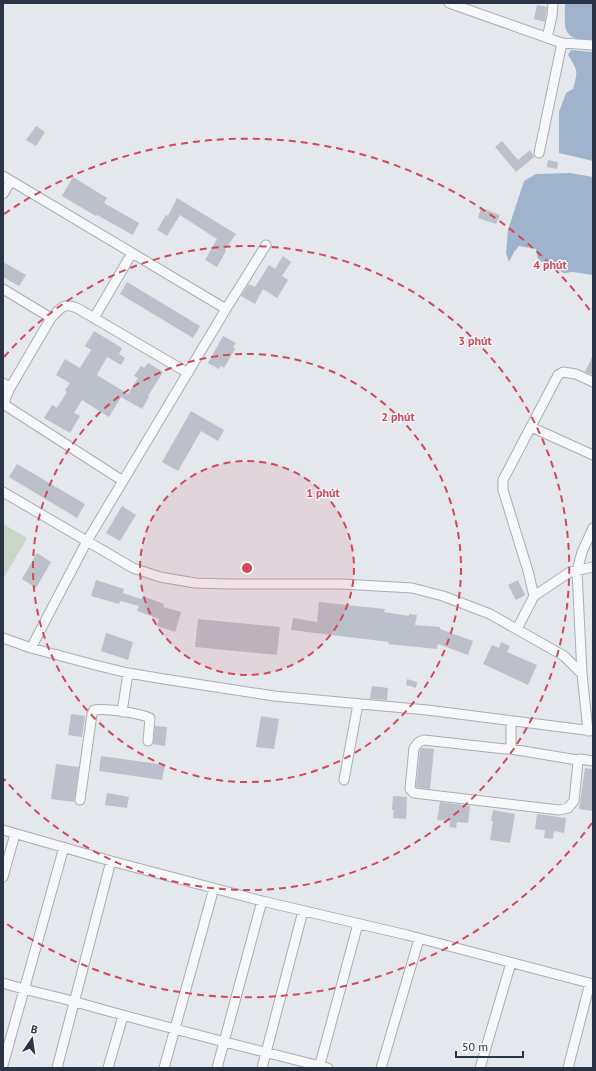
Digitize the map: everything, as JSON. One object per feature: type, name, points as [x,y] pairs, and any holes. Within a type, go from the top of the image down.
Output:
[{"type":"street","points":[[449,3],[562,43],[593,45]]},
{"type":"street","points":[[547,38],[552,16],[553,3]]},
{"type":"street","points":[[539,152],[562,43]]},
{"type":"street","points":[[3,176],[226,309]]},
{"type":"street","points":[[3,194],[12,181]]},
{"type":"street","points":[[31,648],[87,541],[226,309],[266,246]]},
{"type":"street","points":[[94,318],[132,253]]},
{"type":"street","points":[[3,289],[51,318]]},
{"type":"street","points":[[123,481],[4,404],[7,385],[51,318],[61,307],[69,305],[188,373]]},
{"type":"street","points":[[534,596],[528,571],[503,490],[504,480],[558,375],[563,372],[576,374],[593,382]]},
{"type":"street","points":[[531,427],[593,455]]},
{"type":"street","points":[[3,492],[133,568],[160,577],[202,583],[342,584],[412,588],[443,596],[490,614],[564,656],[582,674]]},
{"type":"street","points":[[3,638],[31,648],[128,673],[274,696],[427,710],[590,731],[582,674],[577,571],[582,552],[593,528]]},
{"type":"street","points":[[517,629],[534,596],[570,572],[593,567]]},
{"type":"street","points":[[122,712],[128,673]]},
{"type":"street","points":[[344,780],[358,704]]},
{"type":"street","points":[[80,800],[92,714],[94,710],[99,709],[122,712],[150,718],[148,740]]},
{"type":"street","points":[[511,721],[511,748]]},
{"type":"street","points":[[577,760],[574,801],[568,808],[564,809],[551,809],[414,793],[410,789],[414,748],[424,740],[505,749],[511,748],[577,760],[593,761]]},
{"type":"street","points":[[3,830],[111,861],[262,901],[419,938],[592,984],[568,1068]]},
{"type":"street","points":[[3,877],[15,834]]},
{"type":"street","points":[[3,1065],[64,848]]},
{"type":"street","points":[[57,1068],[111,861]]},
{"type":"street","points":[[164,1068],[214,888]]},
{"type":"street","points":[[217,1068],[262,901]]},
{"type":"street","points":[[262,1068],[303,911]]},
{"type":"street","points":[[3,983],[24,990],[74,1001],[123,1016],[322,1067],[358,924]]},
{"type":"street","points":[[381,1068],[419,938]]},
{"type":"street","points":[[480,1068],[511,963]]},
{"type":"street","points":[[108,1068],[123,1016]]},
{"type":"green space","points":[[3,524],[27,538],[3,579]]},
{"type":"water","points":[[565,3],[593,3],[593,41],[575,38],[567,32],[565,27]]},
{"type":"water","points":[[571,50],[593,52],[593,161],[559,153],[559,112],[566,93],[573,89],[576,78],[574,65],[568,55]]},
{"type":"water","points":[[570,173],[593,177],[593,275],[573,272],[564,273],[538,260],[536,249],[519,246],[509,262],[506,253],[508,230],[524,181],[536,174]]},
{"type":"building","points":[[537,5],[547,7],[545,22],[534,19]]},
{"type":"building","points":[[36,126],[45,132],[36,146],[26,140]]},
{"type":"building","points":[[502,141],[518,160],[530,150],[534,157],[516,172],[495,147]]},
{"type":"building","points":[[548,160],[558,162],[557,169],[547,167]]},
{"type":"building","points":[[73,177],[107,198],[104,203],[139,223],[133,235],[62,196]]},
{"type":"building","points":[[177,198],[236,234],[225,250],[226,251],[217,267],[205,260],[217,239],[180,215],[167,236],[157,230],[166,215],[168,216]]},
{"type":"building","points":[[481,208],[500,215],[496,224],[478,218]]},
{"type":"building","points":[[283,256],[291,262],[282,276],[288,280],[277,298],[263,289],[255,304],[241,296],[249,284],[255,287],[269,265],[275,269]]},
{"type":"building","points":[[3,262],[26,275],[19,286],[3,277]]},
{"type":"building","points":[[127,282],[200,326],[193,338],[120,294]]},
{"type":"building","points":[[94,331],[122,348],[119,354],[125,358],[121,365],[107,357],[97,375],[128,394],[138,378],[134,376],[141,366],[144,368],[148,363],[163,372],[142,409],[121,397],[109,417],[82,400],[74,413],[80,416],[70,433],[44,418],[52,405],[57,408],[67,392],[65,390],[70,383],[56,375],[65,359],[80,368],[91,350],[85,346]]},
{"type":"building","points":[[223,336],[236,343],[233,347],[235,349],[224,368],[221,366],[219,369],[208,363]]},
{"type":"building","points":[[593,355],[593,375],[585,372]]},
{"type":"building","points":[[191,411],[224,430],[218,441],[201,431],[178,471],[162,462]]},
{"type":"building","points":[[17,464],[85,504],[77,518],[9,477]]},
{"type":"building","points":[[122,506],[136,515],[120,541],[106,533]]},
{"type":"building","points":[[37,553],[51,562],[36,588],[22,579]]},
{"type":"building","points":[[96,580],[124,589],[123,593],[141,599],[143,596],[164,604],[163,607],[181,612],[175,632],[157,626],[159,619],[137,611],[139,606],[120,601],[119,604],[91,596]]},
{"type":"building","points":[[518,580],[525,595],[516,600],[508,585]]},
{"type":"building","points":[[319,602],[385,609],[384,612],[409,616],[409,614],[417,615],[415,625],[440,627],[440,629],[473,641],[468,655],[438,644],[437,649],[388,644],[389,642],[291,630],[293,618],[317,622]]},
{"type":"building","points":[[198,619],[280,627],[277,655],[195,647]]},
{"type":"building","points":[[106,633],[133,642],[128,660],[101,651]]},
{"type":"building","points":[[501,642],[510,646],[507,652],[537,665],[528,685],[483,664],[492,645],[499,648]]},
{"type":"building","points":[[407,679],[417,682],[416,688],[406,685]]},
{"type":"building","points":[[372,686],[388,688],[387,700],[370,699]]},
{"type":"building","points":[[71,714],[85,716],[82,737],[68,735]]},
{"type":"building","points":[[261,716],[279,719],[274,749],[256,747]]},
{"type":"building","points":[[155,726],[167,727],[165,746],[153,744]]},
{"type":"building","points":[[422,748],[434,749],[430,789],[416,787],[420,750]]},
{"type":"building","points":[[101,756],[165,765],[162,780],[99,771]]},
{"type":"building","points":[[56,764],[79,767],[74,802],[51,799]]},
{"type":"building","points":[[585,768],[593,769],[593,811],[579,809]]},
{"type":"building","points":[[107,793],[129,797],[127,808],[105,805]]},
{"type":"building","points":[[393,796],[407,797],[406,819],[393,818]]},
{"type":"building","points":[[440,802],[470,806],[468,823],[457,822],[456,828],[449,827],[450,821],[437,820]]},
{"type":"building","points":[[493,810],[515,814],[510,843],[490,840]]},
{"type":"building","points":[[537,814],[566,818],[564,833],[554,831],[553,839],[544,838],[545,830],[535,829]]}]
